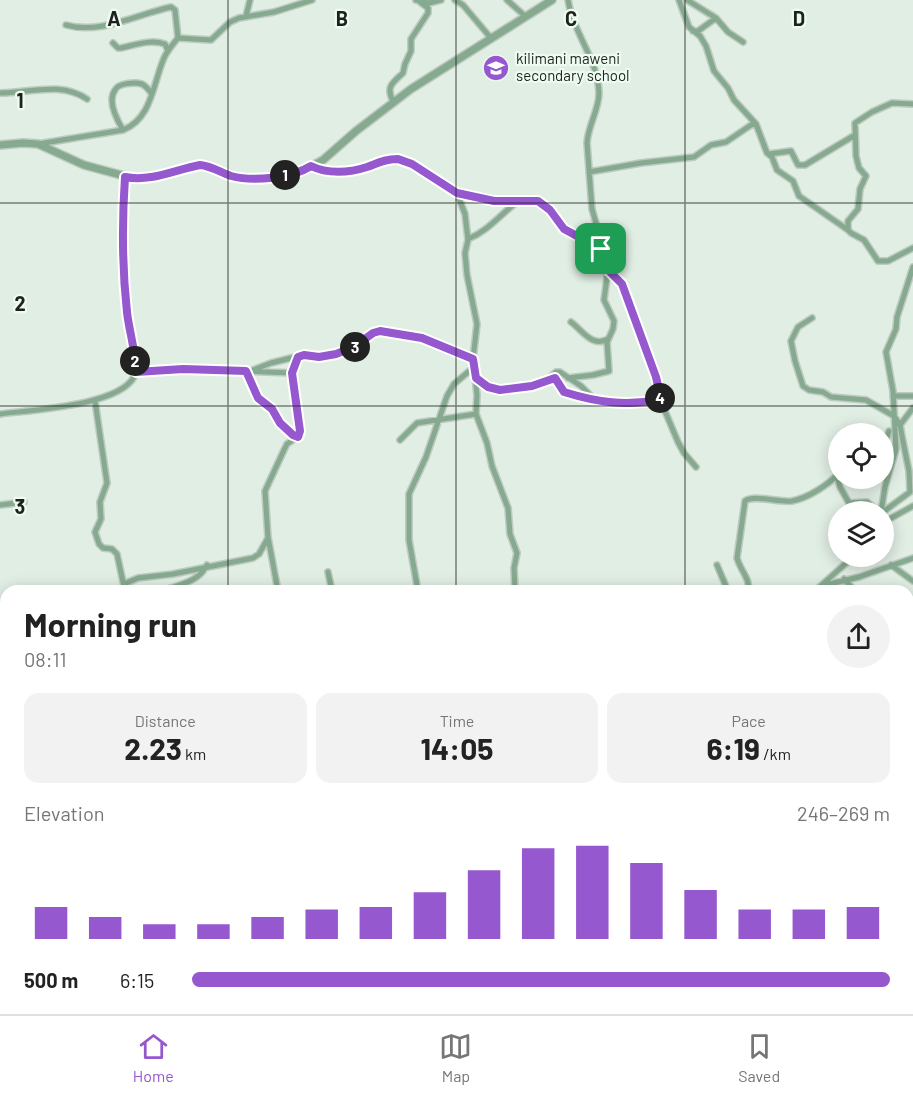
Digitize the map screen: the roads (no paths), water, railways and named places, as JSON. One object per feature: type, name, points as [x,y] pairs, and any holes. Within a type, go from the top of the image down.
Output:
[{"type":"street","points":[[246,16],[250,0]]},
{"type":"street","points":[[178,38],[211,40],[230,22],[312,0]]},
{"type":"street","points":[[418,1],[432,3],[441,0]]},
{"type":"street","points":[[455,0],[463,5],[490,37]]},
{"type":"street","points":[[507,0],[525,16]]},
{"type":"street","points":[[38,144],[84,165],[140,179],[200,165],[237,177],[256,179],[297,173],[323,160],[393,101],[490,37],[552,0]]},
{"type":"street","points":[[568,0],[575,25],[594,67],[598,85],[597,106],[587,135],[589,172],[592,208],[608,270],[604,300],[614,321],[608,339],[609,371],[568,378]]},
{"type":"street","points":[[679,0],[690,27],[703,39],[712,67],[719,79],[728,88],[739,107],[756,124],[765,150],[777,170],[793,182],[801,198],[867,243],[878,261],[891,260],[913,248]]},
{"type":"street","points":[[687,0],[716,18],[728,32],[743,42]]},
{"type":"street","points":[[393,101],[390,95],[392,84],[403,73],[411,51],[411,39],[428,13],[428,8],[418,1]]},
{"type":"street","points":[[0,145],[38,144],[123,130],[134,125],[140,119],[152,94],[168,51],[178,38],[176,10],[171,7],[100,26],[80,29],[66,26]]},
{"type":"street","points":[[693,31],[698,31],[716,18]]},
{"type":"street","points":[[113,43],[121,48],[145,42],[160,42],[165,44],[168,51]]},
{"type":"street","points":[[123,130],[113,111],[113,93],[116,87],[139,84],[146,86],[152,94]]},
{"type":"street","points":[[0,93],[30,89],[68,90],[87,99]]},
{"type":"street","points":[[848,230],[848,221],[858,209],[860,189],[866,176],[858,165],[856,121],[897,102],[913,104]]},
{"type":"street","points":[[589,172],[694,157],[711,145],[726,142],[756,124]]},
{"type":"street","points":[[769,154],[791,151],[798,165],[805,165],[855,135]]},
{"type":"street","points":[[311,166],[320,171],[333,172],[364,168],[384,160],[398,159],[412,164],[457,193],[494,201],[533,200],[543,204],[564,229],[601,249]]},
{"type":"street","points":[[0,414],[110,397],[125,387],[134,377],[136,372],[124,275],[125,177]]},
{"type":"street","points":[[457,193],[465,214],[468,239],[465,254],[466,275],[477,324],[473,359],[476,378],[476,414],[508,508],[510,534],[517,553],[514,568],[515,585]]},
{"type":"street","points":[[468,239],[487,228],[519,200]]},
{"type":"street","points":[[894,423],[893,396],[886,352],[896,329],[897,317],[913,267]]},
{"type":"street","points":[[608,270],[622,284],[656,377],[661,399],[684,453],[696,467]]},
{"type":"street","points":[[812,318],[798,327],[791,341],[803,386],[831,397],[866,400],[894,417]]},
{"type":"street","points":[[571,322],[585,336],[602,342],[608,339]]},
{"type":"street","points":[[248,371],[300,356],[319,357],[336,354],[354,347],[373,333],[380,331],[422,338],[473,359]]},
{"type":"street","points":[[277,585],[268,535],[265,491],[287,444],[298,437],[300,431],[292,373],[300,356]]},
{"type":"street","points":[[417,585],[409,540],[409,494],[426,457],[449,392],[474,367]]},
{"type":"street","points":[[136,372],[183,369],[292,373]]},
{"type":"street","points":[[248,371],[258,398],[272,409],[280,423],[298,437]]},
{"type":"street","points":[[548,380],[558,372],[581,386],[595,400]]},
{"type":"street","points":[[476,378],[488,387],[500,390],[532,386],[555,378],[564,392],[612,404],[630,404],[661,399]]},
{"type":"street","points":[[893,396],[913,396]]},
{"type":"street","points":[[95,401],[107,483],[101,500],[101,519],[95,534],[103,548],[112,549],[117,554],[123,585]]},
{"type":"street","points":[[894,427],[913,408]]},
{"type":"street","points":[[400,440],[414,425],[476,414]]},
{"type":"street","points":[[894,427],[896,449],[894,456]]},
{"type":"street","points":[[894,427],[909,471],[911,493],[894,504]]},
{"type":"street","points":[[749,585],[748,577],[737,558],[745,501],[749,498],[772,501],[794,500],[828,483]]},
{"type":"street","points":[[0,505],[24,502]]},
{"type":"street","points":[[894,516],[913,506]]},
{"type":"street","points":[[128,585],[138,578],[173,574],[256,556],[266,543],[268,535]]},
{"type":"street","points":[[894,564],[913,558]]},
{"type":"street","points":[[178,585],[197,578],[204,572],[207,565]]},
{"type":"street","points":[[717,565],[725,585]]},
{"type":"street","points":[[822,585],[843,567]]},
{"type":"street","points":[[824,585],[867,575],[886,567]]},
{"type":"street","points":[[894,567],[913,581]]},
{"type":"street","points":[[328,572],[331,585]]},
{"type":"street","points":[[844,579],[850,585]]},
{"type":"place","name":"kilimani maweni secondary school","points":[[496,68]]}]
